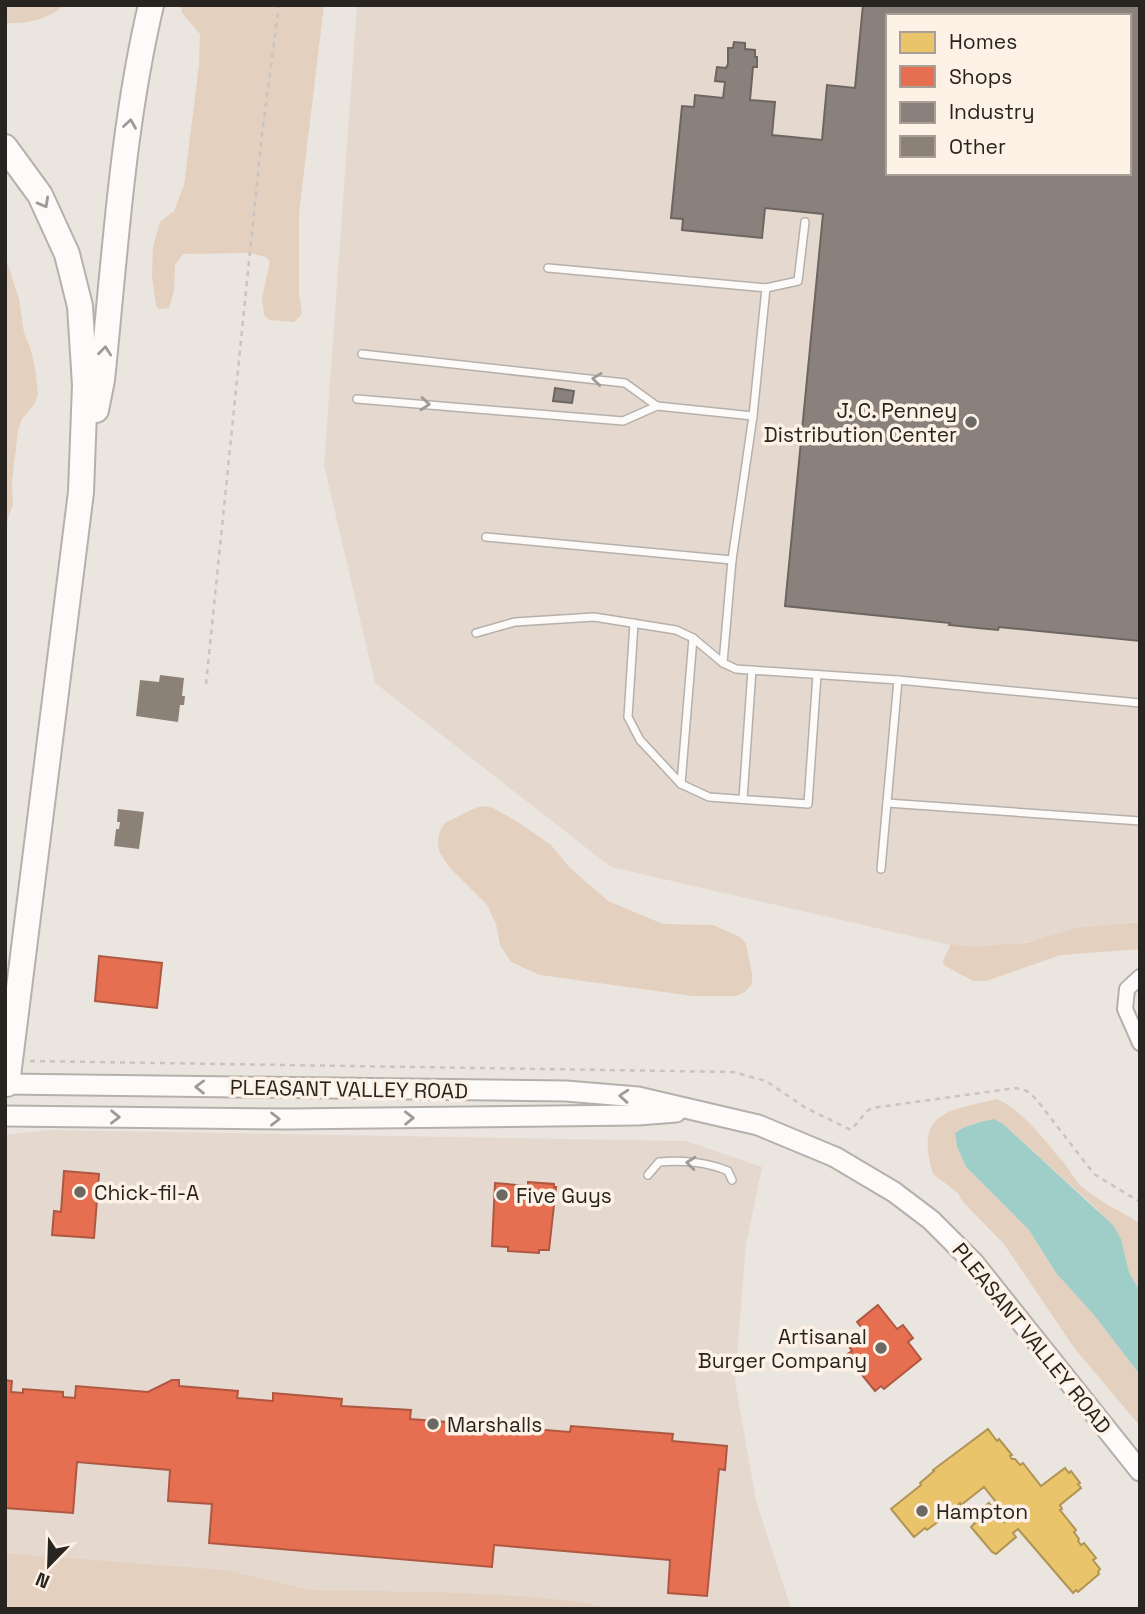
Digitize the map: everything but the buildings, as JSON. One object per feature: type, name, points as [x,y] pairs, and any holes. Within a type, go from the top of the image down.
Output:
[{"type":"highway","points":[[83,466],[102,380],[127,141],[151,5]]},
{"type":"highway","points":[[5,147],[27,175],[60,234],[80,306],[84,356],[83,466],[6,1084]]},
{"type":"main road","name":"PLEASANT VALLEY ROAD","points":[[6,1084],[566,1091],[638,1097],[742,1121],[802,1141],[876,1180],[919,1210],[951,1240],[995,1289],[1140,1471]]},
{"type":"main road","points":[[5,1109],[6,1084]]},
{"type":"main road","points":[[317,1119],[318,1088]]},
{"type":"main road","points":[[341,1088],[341,1119]]},
{"type":"main road","name":"PLEASANT VALLEY ROAD","points":[[5,1116],[341,1119],[638,1115],[691,1111]]},
{"type":"street","points":[[1140,977],[1126,989],[1125,1009],[1140,1043]]},
{"type":"lane","points":[[548,268],[766,288],[798,281],[805,222]]},
{"type":"lane","points":[[723,663],[732,560],[753,416],[766,288]]},
{"type":"lane","points":[[362,354],[625,383],[657,406]]},
{"type":"lane","points":[[357,399],[623,421],[657,406],[753,416]]},
{"type":"lane","points":[[486,537],[732,560]]},
{"type":"lane","points":[[476,633],[515,622],[594,617],[676,630],[693,638],[723,663],[736,669],[898,680],[1140,703]]},
{"type":"lane","points":[[634,623],[628,717],[640,740],[681,784],[709,796],[808,804],[817,675]]},
{"type":"lane","points":[[681,784],[693,638]]},
{"type":"lane","points":[[743,799],[752,670]]},
{"type":"lane","points":[[881,869],[898,680]]},
{"type":"lane","points":[[887,803],[1140,821]]},
{"type":"lane","points":[[648,1175],[659,1162],[669,1161],[717,1166],[728,1171],[732,1180]]},
{"type":"path","points":[[206,684],[262,134],[279,5]]},
{"type":"path","points":[[57,1062],[733,1072],[766,1082],[806,1108],[851,1130],[872,1108],[1016,1088],[1027,1091],[1036,1099],[1094,1174],[1140,1202]]},
{"type":"shaded area","points":[[5,5],[64,5],[44,18],[5,23]]},
{"type":"shaded area","points":[[181,5],[324,5],[299,213],[299,294],[302,314],[294,322],[269,320],[264,315],[262,297],[270,262],[266,257],[250,253],[183,254],[175,265],[174,291],[169,308],[159,309],[156,306],[152,276],[153,247],[160,222],[174,211],[184,185],[199,65],[200,34],[182,13]]},
{"type":"shaded area","points":[[357,5],[1140,5],[1140,921],[976,951],[611,867],[375,683],[324,465]]},
{"type":"shaded area","points":[[5,256],[19,299],[24,333],[35,367],[38,393],[18,431],[12,481],[13,505],[8,517],[5,540]]},
{"type":"shaded area","points":[[482,806],[493,808],[518,822],[551,845],[570,868],[608,901],[663,924],[713,925],[740,937],[746,944],[752,984],[745,992],[736,996],[693,996],[540,975],[511,962],[500,945],[496,924],[487,905],[449,867],[439,851],[440,831],[445,823]]},
{"type":"shaded area","points":[[1140,922],[1140,949],[1061,955],[986,981],[973,981],[944,965],[943,961],[951,944],[972,947],[1026,943],[1077,928]]},
{"type":"shaded area","points":[[997,1099],[1034,1127],[1080,1185],[1140,1223],[1140,1292],[1129,1272],[1122,1244],[1097,1209],[1002,1123],[977,1123],[955,1133],[957,1147],[966,1167],[1029,1230],[1056,1273],[1094,1315],[1140,1375],[1140,1426],[1075,1349],[1004,1244],[963,1202],[958,1193],[933,1174],[928,1153],[928,1137],[939,1117],[950,1111]]},
{"type":"shaded area","points":[[49,1130],[686,1141],[762,1167],[746,1245],[735,1381],[756,1501],[791,1609],[611,1609],[584,1602],[523,1596],[312,1590],[226,1570],[5,1553],[5,1135]]},
{"type":"shaded area","points":[[5,1553],[226,1570],[312,1590],[523,1596],[584,1602],[611,1609],[5,1609]]},
{"type":"water","points":[[993,1119],[1002,1123],[1113,1225],[1121,1239],[1129,1272],[1140,1292],[1140,1375],[1094,1315],[1056,1273],[1029,1230],[966,1167],[957,1147],[955,1133]]},
{"type":"place","name":"J. C. Penney Distribution Center","points":[[971,422]]},
{"type":"place","name":"Chick-fil-A","points":[[80,1192]]},
{"type":"place","name":"Five Guys","points":[[502,1195]]},
{"type":"place","name":"Artisanal Burger Company","points":[[881,1348]]},
{"type":"place","name":"Marshalls","points":[[433,1424]]},
{"type":"place","name":"Hampton","points":[[922,1511]]}]
